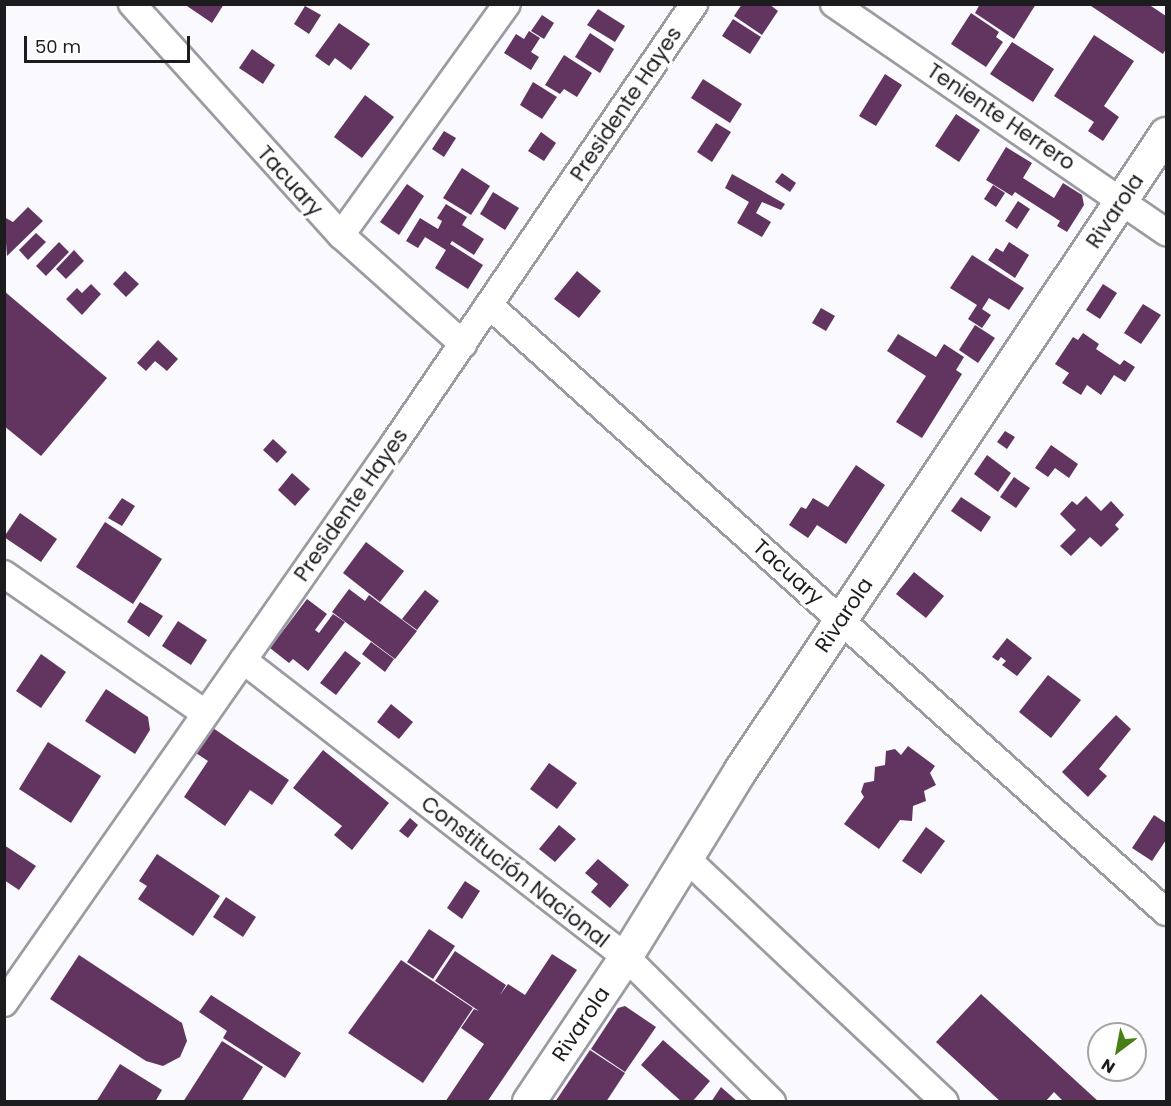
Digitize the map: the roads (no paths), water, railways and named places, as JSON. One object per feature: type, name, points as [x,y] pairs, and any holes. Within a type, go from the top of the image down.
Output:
[{"type":"street","points":[[341,235],[507,4]]},
{"type":"street","name":"Presidente Hayes","points":[[4,1003],[463,344],[694,4]]},
{"type":"street","name":"Teniente Herrero","points":[[834,4],[1167,232]]},
{"type":"street","name":"Tacuary","points":[[142,9],[341,235],[463,344]]},
{"type":"street","name":"Rivarola","points":[[530,1101],[626,957],[840,620],[1167,134]]},
{"type":"street","name":"Tacuary","points":[[489,305],[1167,912]]},
{"type":"street","points":[[4,574],[205,713]]},
{"type":"street","name":"Constitución Nacional","points":[[243,660],[626,957],[772,1101]]},
{"type":"street","points":[[687,858],[945,1101]]}]
